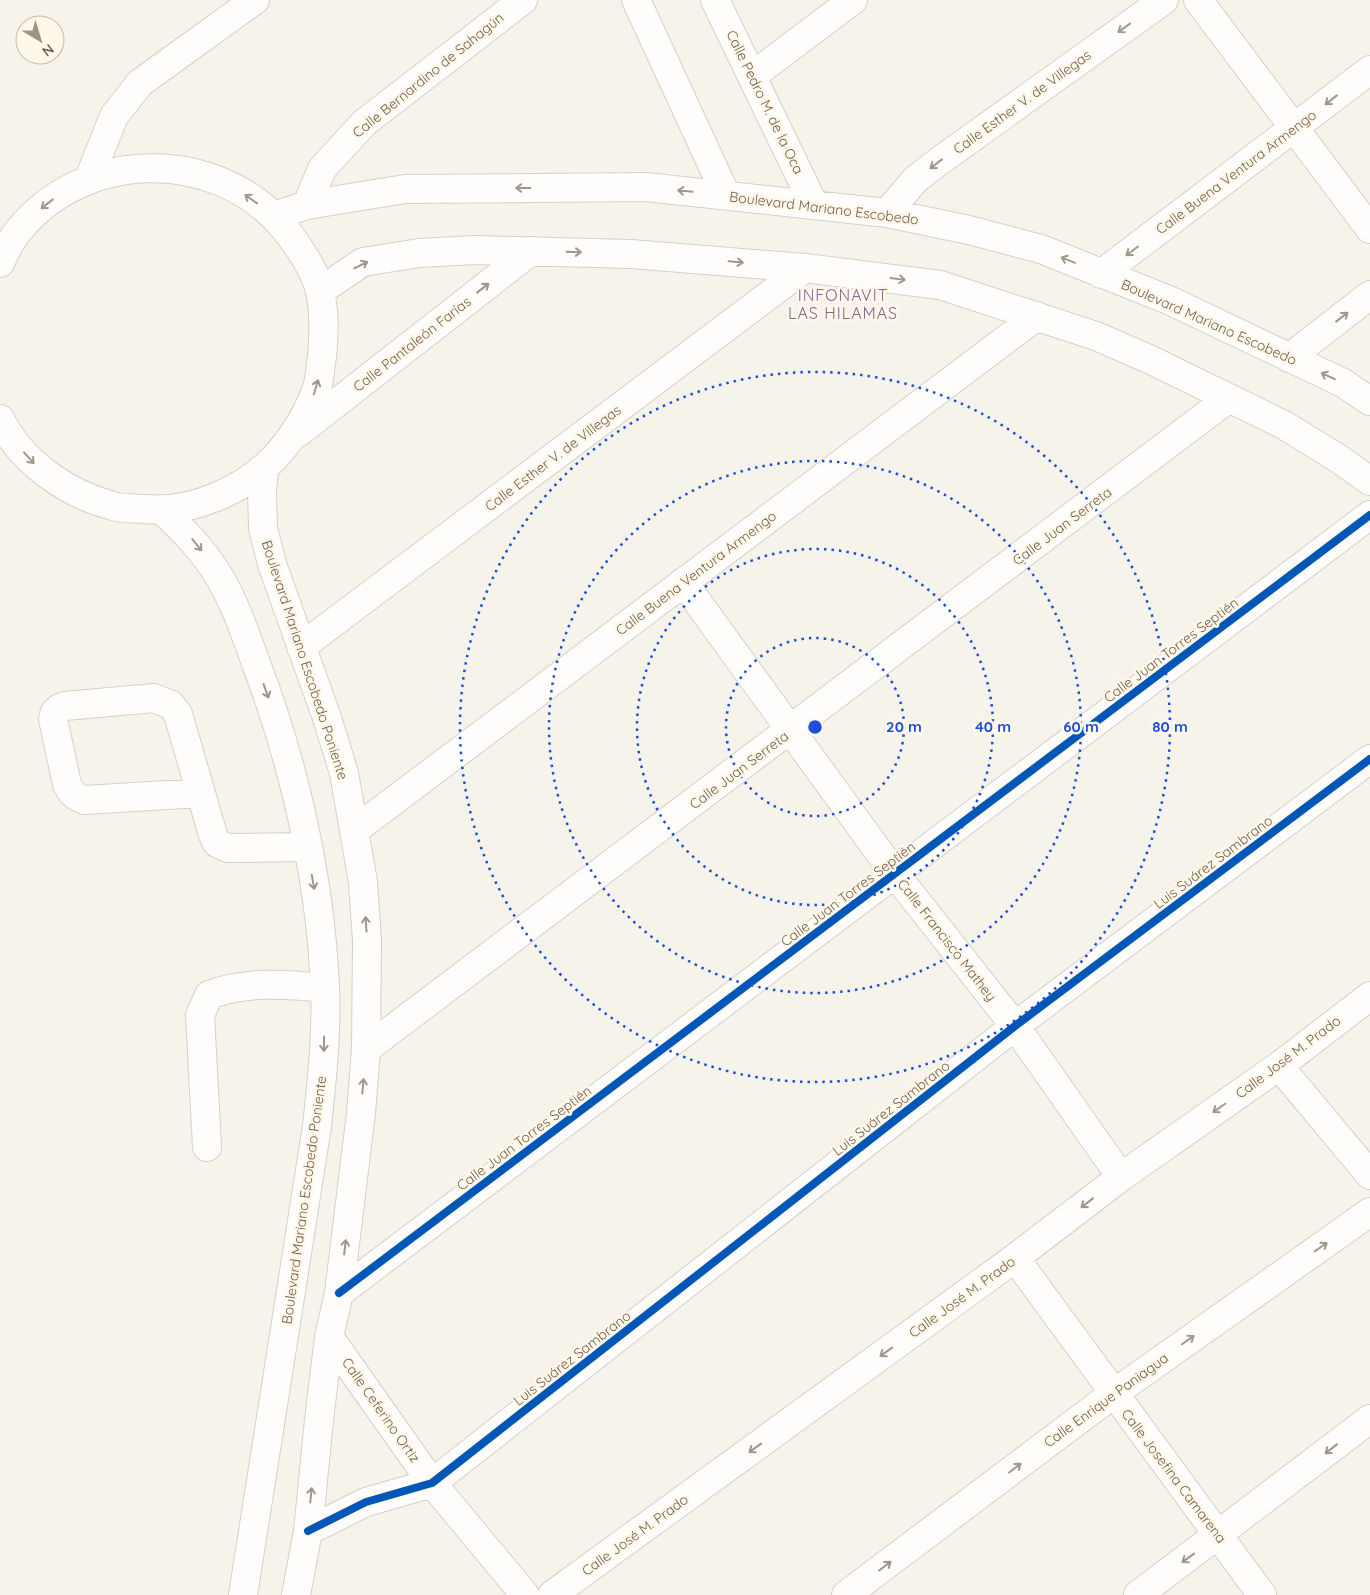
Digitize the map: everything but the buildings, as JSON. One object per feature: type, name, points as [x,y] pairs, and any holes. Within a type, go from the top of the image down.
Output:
[{"type":"street","points":[[89,179],[114,116],[140,83],[255,0]]},
{"type":"street","name":"Calle Bernardino de Sahagún","points":[[308,205],[322,169],[364,123],[523,0]]},
{"type":"street","points":[[636,0],[726,195]]},
{"type":"street","name":"Calle Pedro M. de la Oca","points":[[715,0],[814,204]]},
{"type":"street","points":[[752,76],[853,0]]},
{"type":"street","name":"Calle Esther V. de Villegas","points":[[887,213],[916,180],[938,162],[1164,0]]},
{"type":"street","points":[[1198,0],[1370,229]]},
{"type":"street","name":"Calle Buena Ventura Armengo","points":[[1101,274],[1295,129],[1370,70]]},
{"type":"street","points":[[0,262],[13,238],[46,203],[89,179],[137,167],[188,170],[234,187],[274,216],[298,244],[320,291],[325,332],[318,387],[293,437],[264,469],[217,498],[162,510],[114,507],[69,490],[30,461],[0,419]]},
{"type":"street","name":"Boulevard Mariano Escobedo","points":[[274,216],[308,205],[405,189],[646,187],[887,213],[969,230],[1041,249],[1171,301],[1343,383],[1370,401]]},
{"type":"street","points":[[320,291],[363,262],[428,252],[475,250],[631,254],[805,268],[940,285],[1096,336],[1284,425],[1339,459],[1370,481]]},
{"type":"street","name":"Calle Pantaleón Farías","points":[[293,437],[531,251]]},
{"type":"street","name":"Calle Esther V. de Villegas","points":[[301,647],[805,268]]},
{"type":"street","points":[[1289,358],[1370,295]]},
{"type":"street","name":"Calle Buena Ventura Armengo","points":[[355,830],[1036,316]]},
{"type":"street","name":"Calle Juan Serreta","points":[[366,1049],[792,730],[1229,398]]},
{"type":"street","name":"Boulevard Mariano Escobedo Poniente","points":[[264,469],[262,491],[263,528],[272,564],[338,755],[355,830],[363,882],[367,941],[366,1049],[339,1293],[330,1337],[308,1531],[296,1595]]},
{"type":"street","name":"Boulevard Mariano Escobedo Poniente","points":[[162,510],[196,543],[232,601],[280,727],[298,797],[321,929],[325,988],[323,1063],[317,1126],[243,1595]]},
{"type":"street","name":"Calle Juan Torres Septién","points":[[339,1293],[1370,515]]},
{"type":"street","name":"Calle Francisco Mathey","points":[[683,582],[895,874],[1015,1026],[1121,1177]]},
{"type":"street","points":[[200,793],[85,800],[77,797],[71,793],[67,784],[53,719],[54,713],[58,708],[64,706],[154,698],[171,705],[178,714],[212,835],[217,843],[228,848],[306,847]]},
{"type":"street","name":"Luis Suárez Sambrano","points":[[432,1483],[1015,1026],[1370,759]]},
{"type":"street","points":[[206,1148],[200,1016],[209,995],[228,988],[291,985],[325,988]]},
{"type":"street","name":"Calle José M. Prado","points":[[552,1595],[1015,1258],[1121,1177],[1279,1066],[1370,996]]},
{"type":"street","points":[[1279,1066],[1370,1175]]},
{"type":"street","name":"Calle Enrique Paniagua","points":[[846,1595],[1113,1394],[1370,1212]]},
{"type":"street","name":"Calle Josefina Camarena","points":[[1015,1258],[1262,1595]]},
{"type":"street","name":"Calle Ceferino Ortiz","points":[[330,1337],[432,1483],[525,1595]]},
{"type":"street","points":[[1138,1595],[1370,1419]]},
{"type":"street","points":[[308,1531],[366,1502],[432,1483]]},
{"type":"cycle path","points":[[339,1293],[1370,515]]},
{"type":"cycle path","points":[[308,1531],[366,1502],[432,1483],[1015,1026],[1370,759]]},
{"type":"district","name":"INFONAVIT LAS HILAMAS","points":[[843,304]]}]
